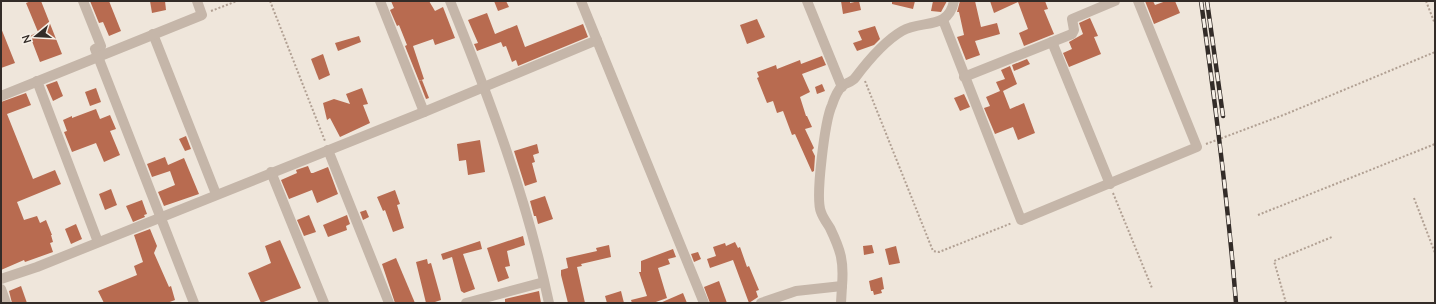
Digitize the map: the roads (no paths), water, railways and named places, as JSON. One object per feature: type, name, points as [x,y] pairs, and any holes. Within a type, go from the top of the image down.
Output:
[{"type":"street","points":[[83,1],[101,46],[95,49],[159,218],[194,303]]},
{"type":"street","points":[[1,96],[202,15],[197,1]]},
{"type":"street","points":[[380,1],[424,112]]},
{"type":"street","points":[[450,1],[485,86],[505,144],[538,249],[549,303]]},
{"type":"street","points":[[581,1],[704,303]]},
{"type":"street","points":[[807,1],[842,87]]},
{"type":"street","points":[[842,303],[843,265],[838,246],[820,211],[821,168],[826,127],[832,105],[842,87],[854,80],[859,71],[893,38],[903,30],[943,20],[952,12],[954,1]]},
{"type":"street","points":[[964,77],[1072,34],[1074,30],[1072,19],[1115,1]]},
{"type":"street","points":[[943,20],[1021,220],[1197,147],[1138,1]]},
{"type":"street","points":[[153,34],[216,194]]},
{"type":"street","points":[[1,279],[159,218],[270,172],[424,112],[597,40]]},
{"type":"street","points":[[1052,42],[1110,184]]},
{"type":"street","points":[[37,81],[98,242]]},
{"type":"street","points":[[328,150],[389,303]]},
{"type":"street","points":[[270,172],[324,303]]},
{"type":"street","points":[[466,303],[544,282]]},
{"type":"street","points":[[761,303],[796,291],[842,286]]},
{"type":"street","points":[[1,289],[6,303]]},
{"type":"railway","points":[[1201,1],[1221,152],[1236,303]]},
{"type":"railway","points":[[1207,1],[1223,116]]}]
